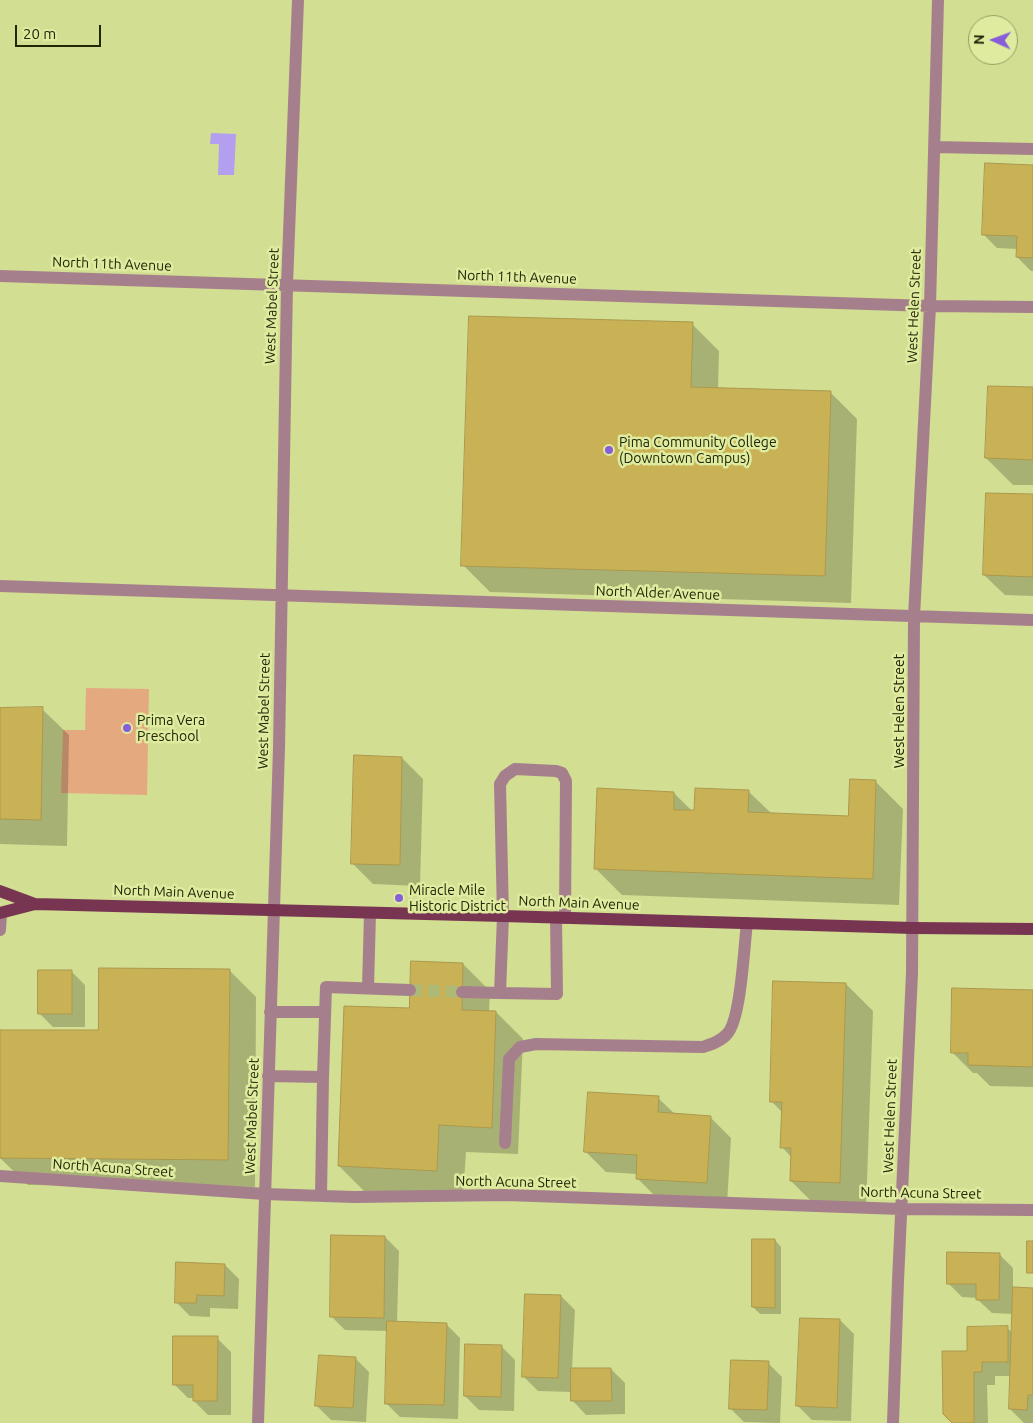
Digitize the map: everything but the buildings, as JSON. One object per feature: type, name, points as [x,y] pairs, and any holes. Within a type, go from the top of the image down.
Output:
[{"type":"main road","name":"North Main Avenue","points":[[0,891],[35,904]]},
{"type":"main road","name":"North Main Avenue","points":[[0,913],[35,904],[913,928],[1033,929]]},
{"type":"street","name":"West Mabel Street","points":[[258,1423],[282,595],[287,285],[298,0]]},
{"type":"street","name":"West Helen Street","points":[[893,1423],[913,928],[914,617],[930,306],[938,0]]},
{"type":"street","points":[[934,147],[1033,149]]},
{"type":"street","name":"North 11th Avenue","points":[[0,276],[930,306],[1033,307]]},
{"type":"street","name":"North Alder Avenue","points":[[0,586],[1033,620]]},
{"type":"street","points":[[462,992],[500,993],[557,994],[566,781],[562,773],[556,771],[515,769],[505,776],[500,784],[503,916],[500,993]]},
{"type":"street","points":[[0,913],[0,930]]},
{"type":"street","points":[[368,988],[370,913]]},
{"type":"street","points":[[506,1143],[509,1059],[520,1047],[536,1044],[703,1047],[715,1043],[729,1033],[737,1012],[747,923]]},
{"type":"street","points":[[321,1196],[326,987],[410,990]]},
{"type":"street","points":[[270,1012],[325,1012]]},
{"type":"street","points":[[268,1076],[323,1077]]},
{"type":"street","name":"North Acuna Street","points":[[0,1176],[321,1196],[506,1195],[901,1209],[1033,1210]]},
{"type":"shaded area","points":[[211,133],[236,134],[234,175],[218,175],[219,144],[210,144]]},
{"type":"shaded area","points":[[86,688],[149,689],[147,795],[61,793],[63,730],[85,730]]},
{"type":"tunnel","points":[[410,990],[462,992]]},
{"type":"place","name":"Pima Community College (Downtown Campus)","points":[[609,450]]},
{"type":"place","name":"Prima Vera Preschool","points":[[127,728]]},
{"type":"place","name":"Miracle Mile Historic District","points":[[399,898]]}]
